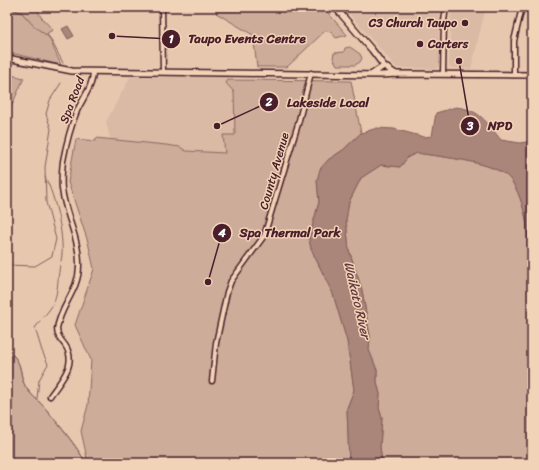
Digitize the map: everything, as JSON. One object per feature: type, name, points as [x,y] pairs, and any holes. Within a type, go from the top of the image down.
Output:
[{"type":"main road","points":[[335,7],[384,66],[397,74]]},
{"type":"main road","points":[[7,58],[59,70],[92,72]]},
{"type":"main road","points":[[370,74],[377,72],[384,66]]},
{"type":"main road","name":"Spa Road","points":[[92,72],[532,75]]},
{"type":"street","points":[[162,7],[163,72]]},
{"type":"street","points":[[443,74],[444,21],[446,7]]},
{"type":"street","points":[[514,75],[514,41],[522,7]]},
{"type":"street","name":"Spa Road","points":[[50,396],[70,366],[69,353],[57,335],[57,329],[75,289],[79,271],[78,250],[62,188],[62,174],[65,153],[76,113],[91,84],[92,72]]},
{"type":"street","name":"County Avenue","points":[[212,381],[216,343],[227,292],[231,281],[264,236],[298,124],[311,73]]},
{"type":"shaded area","points":[[7,7],[36,7],[41,17],[53,30],[47,33],[61,65],[7,52]]},
{"type":"shaded area","points":[[220,7],[323,7],[347,35],[336,38],[331,32],[325,31],[287,67],[257,67],[253,35],[216,13]]},
{"type":"shaded area","points":[[343,7],[440,7],[439,66],[436,69],[397,68]]},
{"type":"shaded area","points":[[451,7],[486,7],[471,69],[452,68],[449,66]]},
{"type":"shaded area","points":[[350,47],[360,54],[362,58],[360,62],[355,65],[337,65],[333,58],[334,53],[344,52],[345,48]]},
{"type":"shaded area","points":[[7,74],[24,78],[7,116]]},
{"type":"shaded area","points":[[130,77],[228,77],[226,83],[234,92],[235,135],[225,153],[168,150],[111,143],[106,122]]},
{"type":"shaded area","points":[[228,80],[351,81],[361,133],[343,150],[328,160],[317,180],[319,202],[309,238],[311,249],[333,294],[347,341],[354,390],[347,408],[349,463],[88,463],[81,431],[88,405],[91,360],[75,325],[94,269],[88,242],[68,182],[76,139],[96,141],[96,138],[180,147],[186,151],[225,153],[223,135],[235,135],[234,92],[226,83]]},
{"type":"shaded area","points":[[417,153],[453,158],[492,168],[503,173],[510,179],[520,198],[526,219],[529,255],[532,267],[532,463],[382,463],[380,447],[382,418],[379,408],[380,394],[377,382],[377,370],[369,350],[370,336],[362,290],[349,250],[346,220],[349,202],[361,178],[381,165],[400,167],[408,157]]},
{"type":"shaded area","points":[[7,350],[17,360],[22,379],[27,389],[62,428],[86,463],[7,463]]},
{"type":"water","points":[[68,26],[74,36],[68,39],[62,29]]},
{"type":"water","name":"Waikato River","points":[[456,107],[477,114],[487,122],[501,140],[520,143],[532,141],[532,267],[529,255],[527,225],[522,203],[513,183],[503,173],[480,164],[453,158],[417,153],[408,157],[400,167],[381,165],[361,178],[349,202],[346,220],[349,250],[362,290],[370,336],[369,350],[377,370],[377,382],[380,394],[379,408],[382,418],[380,447],[382,463],[349,463],[347,408],[354,390],[347,341],[333,294],[311,249],[309,238],[319,202],[317,180],[320,169],[328,160],[343,150],[361,133],[377,128],[394,129],[424,137],[432,136],[436,113]]},
{"type":"waterway","points":[[8,7],[22,13],[34,26],[50,38],[63,63]]},
{"type":"waterway","points":[[7,265],[35,266],[52,256],[56,239],[46,202],[45,167],[51,129],[46,114],[50,100],[61,83]]},
{"type":"waterway","points":[[45,177],[49,185],[59,218],[62,242],[61,261]]},
{"type":"waterway","points":[[43,317],[55,299],[60,265]]},
{"type":"waterway","points":[[37,399],[39,380],[48,364],[42,351],[35,328],[40,321]]},
{"type":"waterway","points":[[7,350],[17,360],[22,379],[27,389],[62,428],[86,463]]},
{"type":"place","name":"C3 Church Taupo","points":[[465,23]]},
{"type":"place","name":"Taupo Events Centre","points":[[112,36]]},
{"type":"place","name":"Carters","points":[[420,44]]},
{"type":"place","name":"NPD","points":[[459,61]]},
{"type":"place","name":"Lakeside Local","points":[[217,126]]},
{"type":"place","name":"Spa Thermal Park","points":[[208,282]]}]
